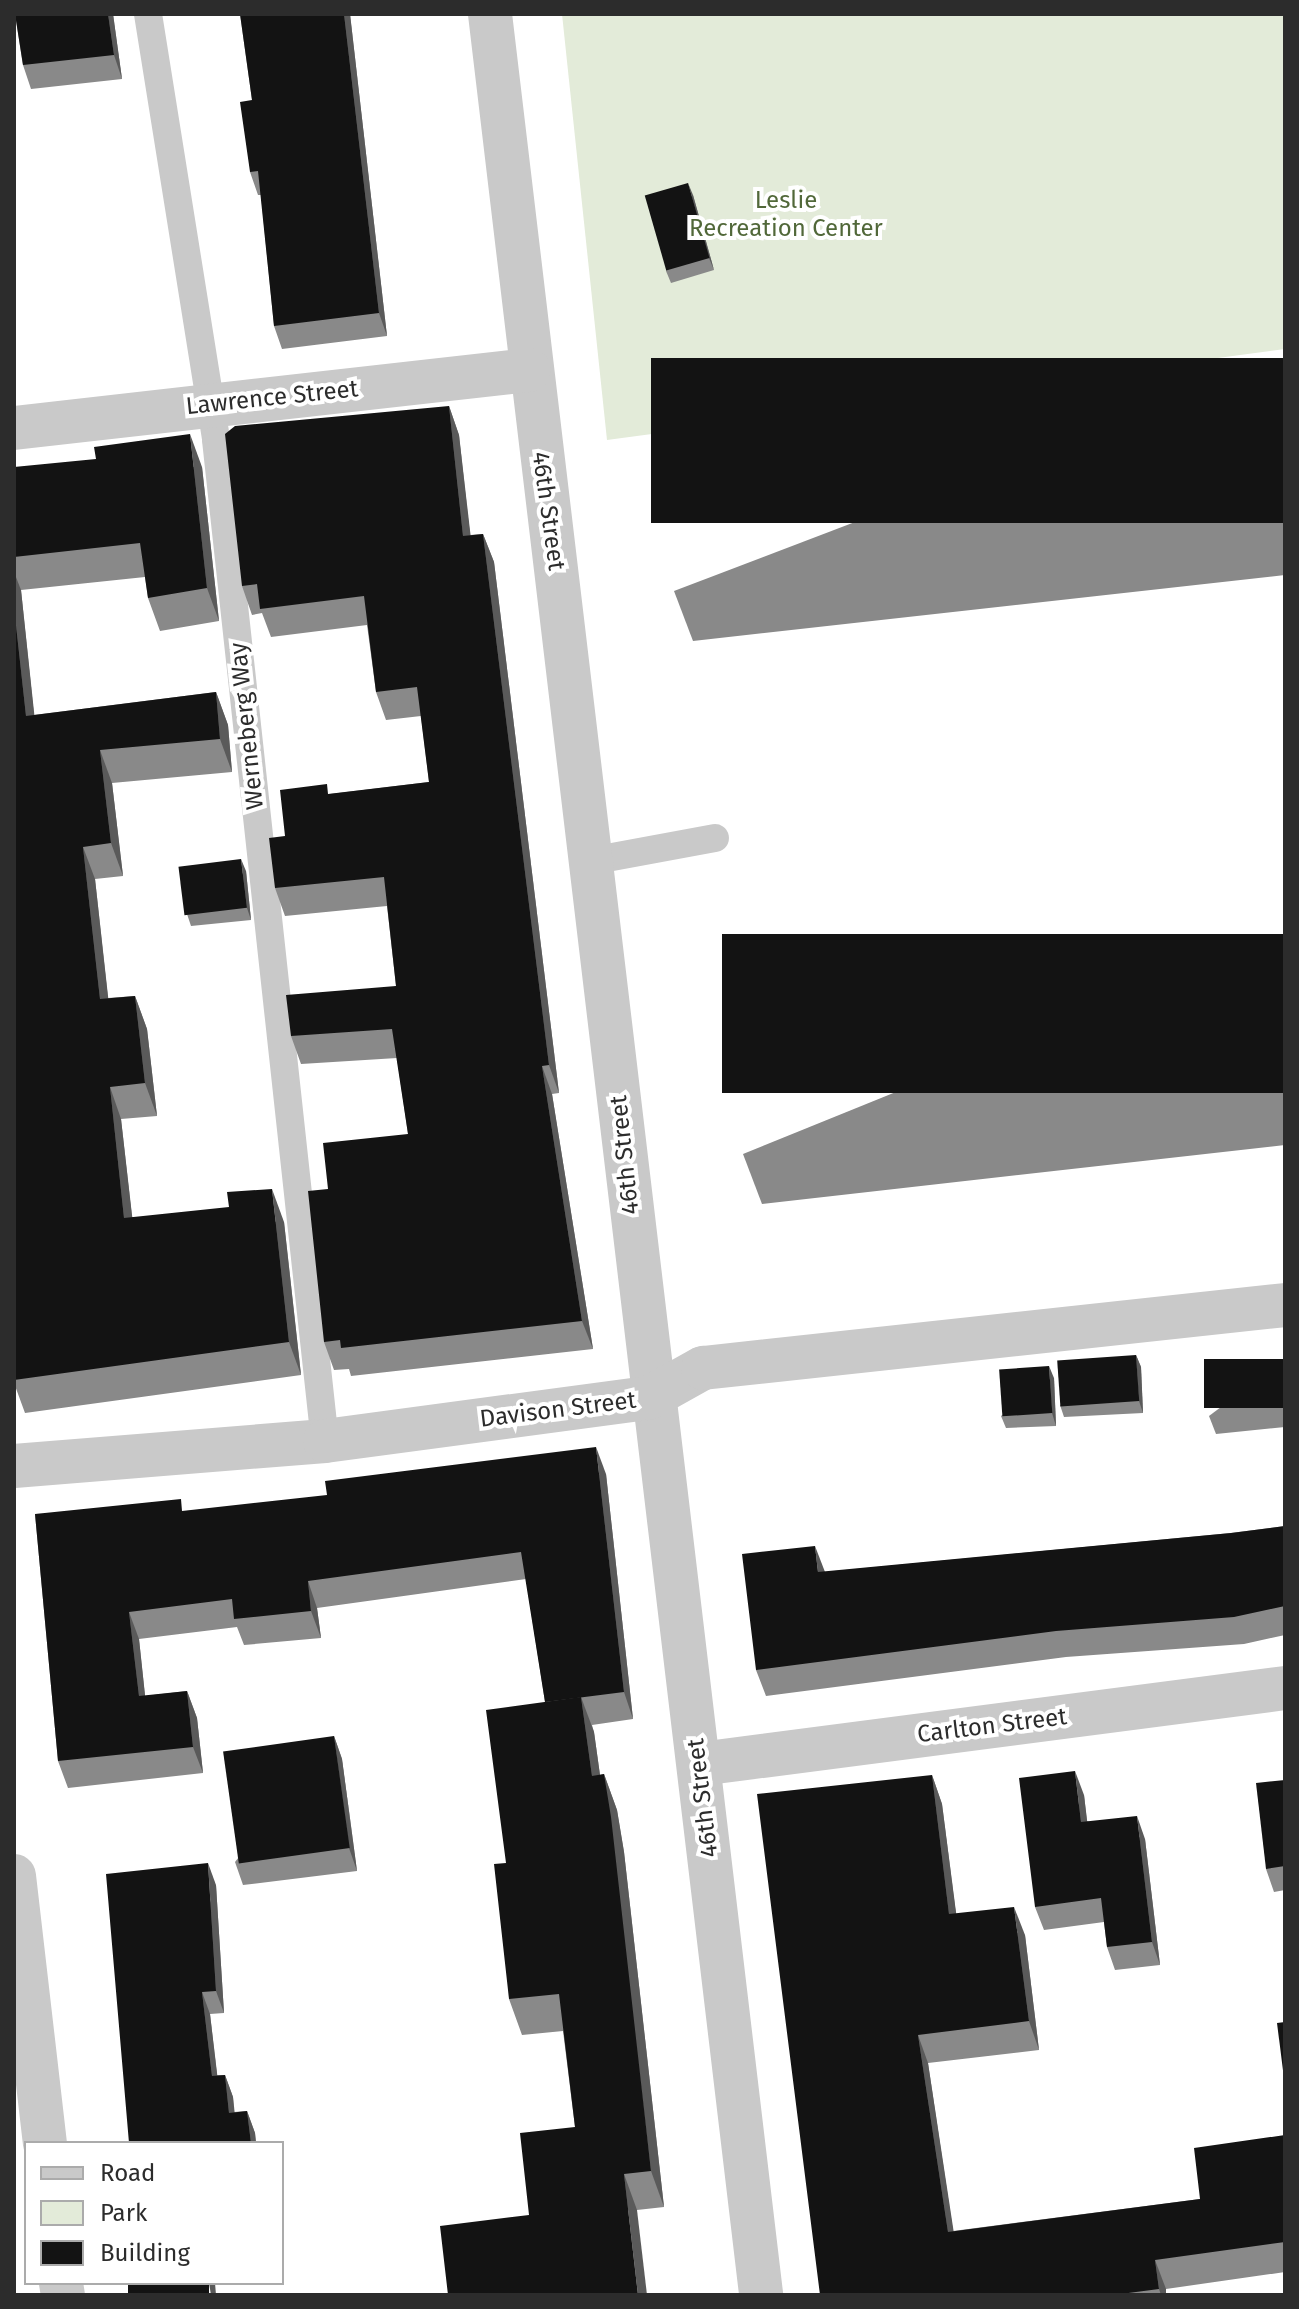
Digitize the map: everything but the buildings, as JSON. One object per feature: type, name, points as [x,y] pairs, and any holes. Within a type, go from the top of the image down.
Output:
[{"type":"street","name":"46th Street","points":[[490,14],[529,370],[596,860],[649,1398],[700,1764],[761,2295]]},
{"type":"street","name":"Lawrence Street","points":[[14,428],[529,370]]},
{"type":"street","name":"Davison Street","points":[[14,1466],[325,1441],[649,1398],[703,1368],[1285,1305]]},
{"type":"street","name":"Carlton Street","points":[[700,1764],[1285,1688]]},
{"type":"street","points":[[14,1876],[45,2141]]},
{"type":"lane","name":"Werneberg Way","points":[[148,14],[212,405],[325,1441]]},
{"type":"lane","points":[[596,860],[715,838]]},
{"type":"green space","name":"Leslie Recreation Center","points":[[562,14],[1285,14],[1285,349],[607,440]]}]
